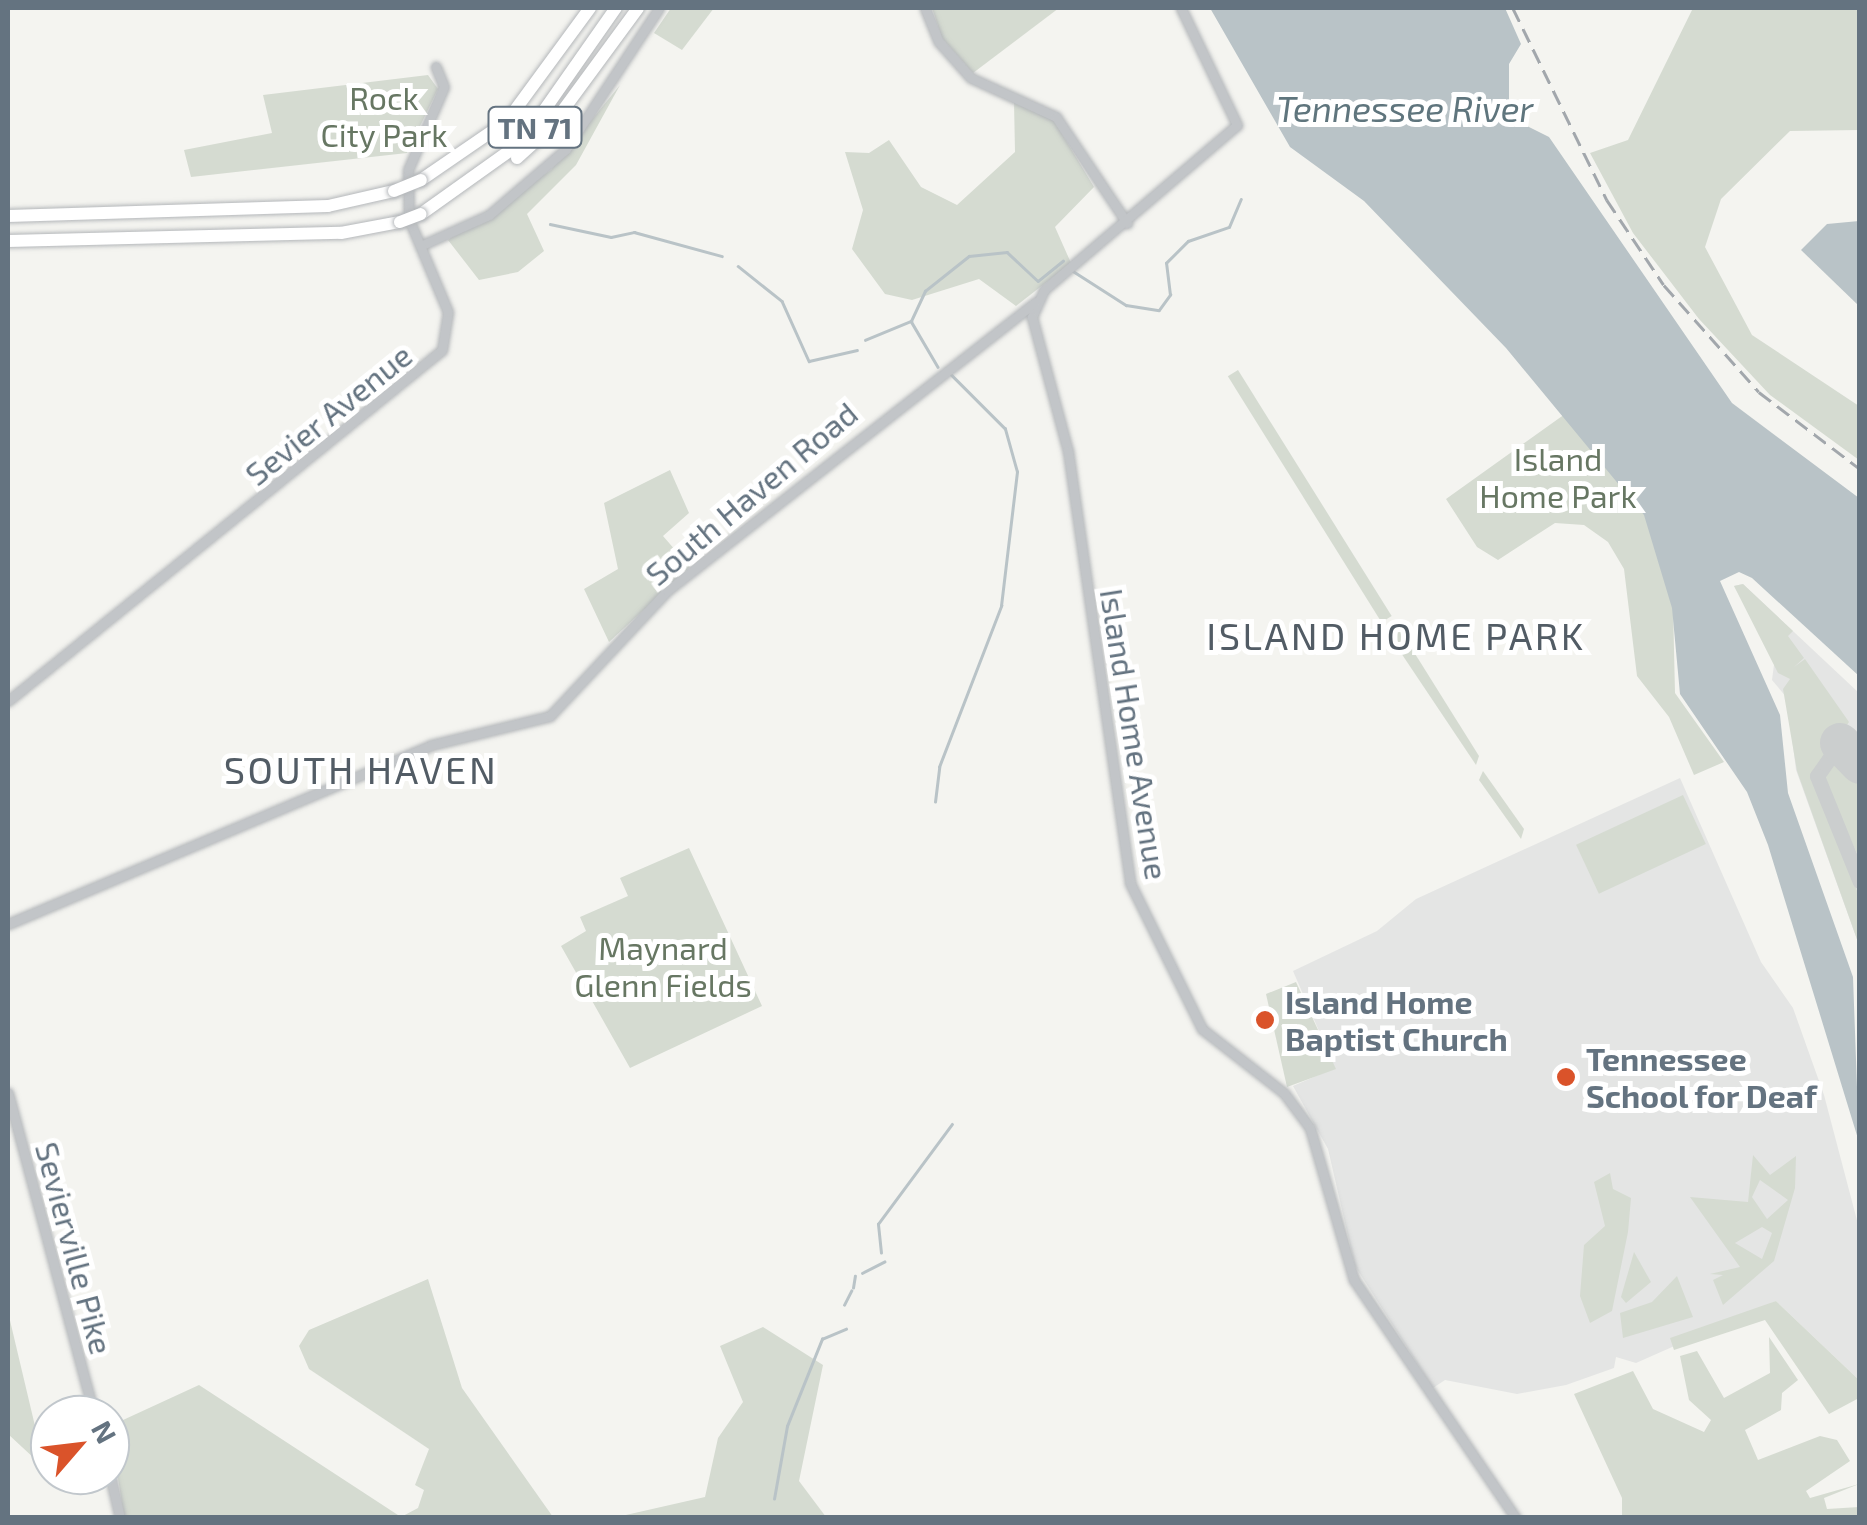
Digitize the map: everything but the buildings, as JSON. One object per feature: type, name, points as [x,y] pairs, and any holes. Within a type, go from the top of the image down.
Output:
[{"type":"highway","name":"TN 71","points":[[8,216],[328,206],[394,191],[421,180],[506,121],[590,8]]},
{"type":"highway","name":"TN 71","points":[[8,244],[62,238],[323,234],[400,222],[421,214],[456,196],[522,142],[616,8]]},
{"type":"highway","points":[[456,196],[550,128],[638,8]]},
{"type":"street","points":[[420,246],[488,215],[566,149],[659,8]]},
{"type":"street","points":[[924,8],[939,42],[971,78],[1056,117],[1128,222]]},
{"type":"street","points":[[1035,302],[1237,125],[1182,8]]},
{"type":"street","name":"Sevier Avenue","points":[[8,701],[437,357],[449,320],[420,246],[408,170],[444,87],[436,67]]},
{"type":"street","name":"South Haven Road","points":[[8,924],[431,745],[558,712],[667,591],[1035,302]]},
{"type":"street","name":"Island Home Avenue","points":[[1035,302],[1068,451],[1136,901],[1202,1029],[1304,1118],[1354,1280],[1516,1518]]},
{"type":"street","name":"Sevierville Pike","points":[[8,1093],[89,1395]]},
{"type":"shaded area","points":[[1743,584],[1859,693],[1859,945],[1796,770],[1787,698],[1772,680],[1775,657],[1734,586]]},
{"type":"shaded area","name":"Tennessee School for Deaf","points":[[1680,778],[1761,962],[1793,1008],[1824,1095],[1859,1228],[1859,1380],[1776,1301],[1636,1363],[1616,1357],[1614,1368],[1566,1385],[1517,1394],[1445,1380],[1433,1388],[1355,1266],[1328,1149],[1293,1086],[1335,1068],[1293,971],[1377,931],[1416,899]]},
{"type":"green space","points":[[671,8],[714,8],[682,50],[654,33]]},
{"type":"green space","points":[[932,8],[1059,8],[973,73],[942,38]]},
{"type":"green space","points":[[1693,8],[1859,8],[1859,130],[1790,131],[1721,199],[1705,247],[1752,335],[1859,406],[1859,460],[1770,395],[1699,319],[1633,233],[1590,153],[1628,140]]},
{"type":"green space","name":"Rock City Park","points":[[428,75],[438,89],[407,153],[191,177],[184,150],[272,133],[263,95]]},
{"type":"green space","points":[[620,85],[576,165],[527,214],[544,251],[518,272],[479,280],[448,240],[551,170]]},
{"type":"green space","points":[[1014,102],[1053,119],[1094,187],[1055,227],[1071,263],[1016,306],[979,279],[912,300],[885,294],[852,249],[863,210],[845,152],[869,153],[889,140],[921,187],[957,205],[1015,152]]},
{"type":"green space","points":[[1238,370],[1392,616],[1382,622],[1228,376]]},
{"type":"green space","name":"Island Home Park","points":[[1565,414],[1653,520],[1673,606],[1675,693],[1724,762],[1694,775],[1669,717],[1637,676],[1624,569],[1608,542],[1584,525],[1555,523],[1498,560],[1477,547],[1446,499]]},
{"type":"green space","points":[[670,470],[689,513],[663,536],[690,567],[609,642],[584,589],[618,569],[604,503]]},
{"type":"green space","points":[[1743,584],[1793,631],[1788,636],[1804,658],[1794,667],[1805,659],[1849,722],[1812,774],[1859,896],[1859,945],[1797,771],[1783,689],[1790,679],[1778,673],[1734,586]]},
{"type":"green space","points":[[1397,625],[1479,756],[1476,765],[1387,632]]},
{"type":"green space","points":[[1837,759],[1859,778],[1859,858],[1823,777]]},
{"type":"green space","points":[[1483,771],[1524,829],[1521,839],[1479,780]]},
{"type":"green space","points":[[1683,795],[1706,844],[1599,894],[1576,845]]},
{"type":"green space","name":"Maynard Glenn Fields","points":[[689,848],[762,1006],[630,1068],[561,946],[586,931],[580,917],[628,896],[620,878]]},
{"type":"green space","points":[[1296,982],[1336,1069],[1287,1087],[1266,994]]},
{"type":"green space","points":[[1753,1155],[1770,1175],[1796,1156],[1795,1188],[1774,1261],[1723,1305],[1713,1280],[1723,1275],[1710,1274],[1740,1267],[1690,1197],[1748,1202]],"holes":[[[1760,1180],[1788,1200],[1767,1219],[1752,1197]],[[1762,1227],[1772,1233],[1762,1259],[1735,1243]]]},
{"type":"green space","points":[[1610,1173],[1613,1189],[1631,1198],[1628,1232],[1612,1311],[1590,1323],[1580,1296],[1584,1245],[1605,1226],[1594,1182]]},
{"type":"green space","points":[[1634,1252],[1651,1282],[1626,1303],[1621,1297]]},
{"type":"green space","points":[[1677,1276],[1693,1317],[1623,1338],[1620,1313],[1652,1302]]},
{"type":"green space","points":[[428,1279],[462,1388],[553,1517],[401,1517],[418,1508],[424,1490],[415,1485],[429,1449],[309,1369],[299,1346],[309,1330]]},
{"type":"green space","points":[[1776,1301],[1859,1380],[1859,1398],[1829,1414],[1765,1320],[1674,1350],[1670,1338]]},
{"type":"green space","points":[[8,1312],[30,1405],[30,1454],[8,1434]]},
{"type":"green space","points":[[763,1327],[823,1365],[799,1481],[826,1517],[617,1517],[705,1497],[718,1438],[743,1402],[720,1346]]},
{"type":"green space","points":[[1769,1337],[1798,1380],[1782,1393],[1781,1410],[1745,1430],[1758,1460],[1820,1436],[1837,1440],[1850,1461],[1806,1491],[1810,1498],[1859,1484],[1824,1498],[1827,1509],[1859,1507],[1859,1517],[1622,1517],[1622,1498],[1574,1394],[1633,1371],[1653,1409],[1704,1432],[1711,1420],[1689,1400],[1680,1356],[1697,1351],[1724,1398],[1770,1373]]},
{"type":"green space","points":[[199,1385],[401,1517],[124,1517],[121,1495],[130,1495],[130,1417]]},
{"type":"water","name":"Tennessee River","points":[[1210,8],[1505,8],[1521,44],[1509,64],[1509,117],[1549,137],[1732,403],[1859,498],[1859,676],[1752,578],[1739,572],[1720,581],[1780,715],[1788,793],[1853,977],[1859,1142],[1768,845],[1747,792],[1680,694],[1672,608],[1644,515],[1506,348],[1364,201],[1290,147]]},
{"type":"water","points":[[1860,221],[1859,306],[1801,250],[1827,224]]},
{"type":"waterway","points":[[1073,271],[1126,305],[1159,310],[1170,295],[1166,263],[1188,241],[1229,227],[1241,199]]},
{"type":"waterway","points":[[550,224],[611,237],[634,232],[722,256]]},
{"type":"waterway","points":[[865,340],[911,321],[925,291],[969,256],[1007,252],[1038,281],[1063,261]]},
{"type":"waterway","points":[[738,266],[782,301],[809,361],[857,350]]},
{"type":"waterway","points":[[911,321],[938,367]]},
{"type":"waterway","points":[[935,802],[939,767],[1001,606],[1017,472],[1005,429],[949,373]]},
{"type":"waterway","points":[[881,1253],[878,1224],[952,1124]]},
{"type":"waterway","points":[[862,1273],[884,1262]]},
{"type":"waterway","points":[[853,1288],[855,1276]]},
{"type":"waterway","points":[[844,1305],[851,1291]]},
{"type":"waterway","points":[[774,1499],[787,1426],[822,1339],[846,1329]]},
{"type":"taxiway","points":[[1840,743],[1817,776],[1860,882]]},
{"type":"runway","points":[[1840,743],[1860,764]]},
{"type":"railway","points":[[1513,8],[1607,200],[1664,285],[1759,392],[1860,469]]},
{"type":"place","name":"Island Home Baptist Church","points":[[1265,1020]]},
{"type":"place","name":"Tennessee School for Deaf","points":[[1566,1077]]},
{"type":"district","name":"ISLAND HOME PARK","points":[[1396,636]]},
{"type":"district","name":"SOUTH HAVEN","points":[[361,770]]}]
